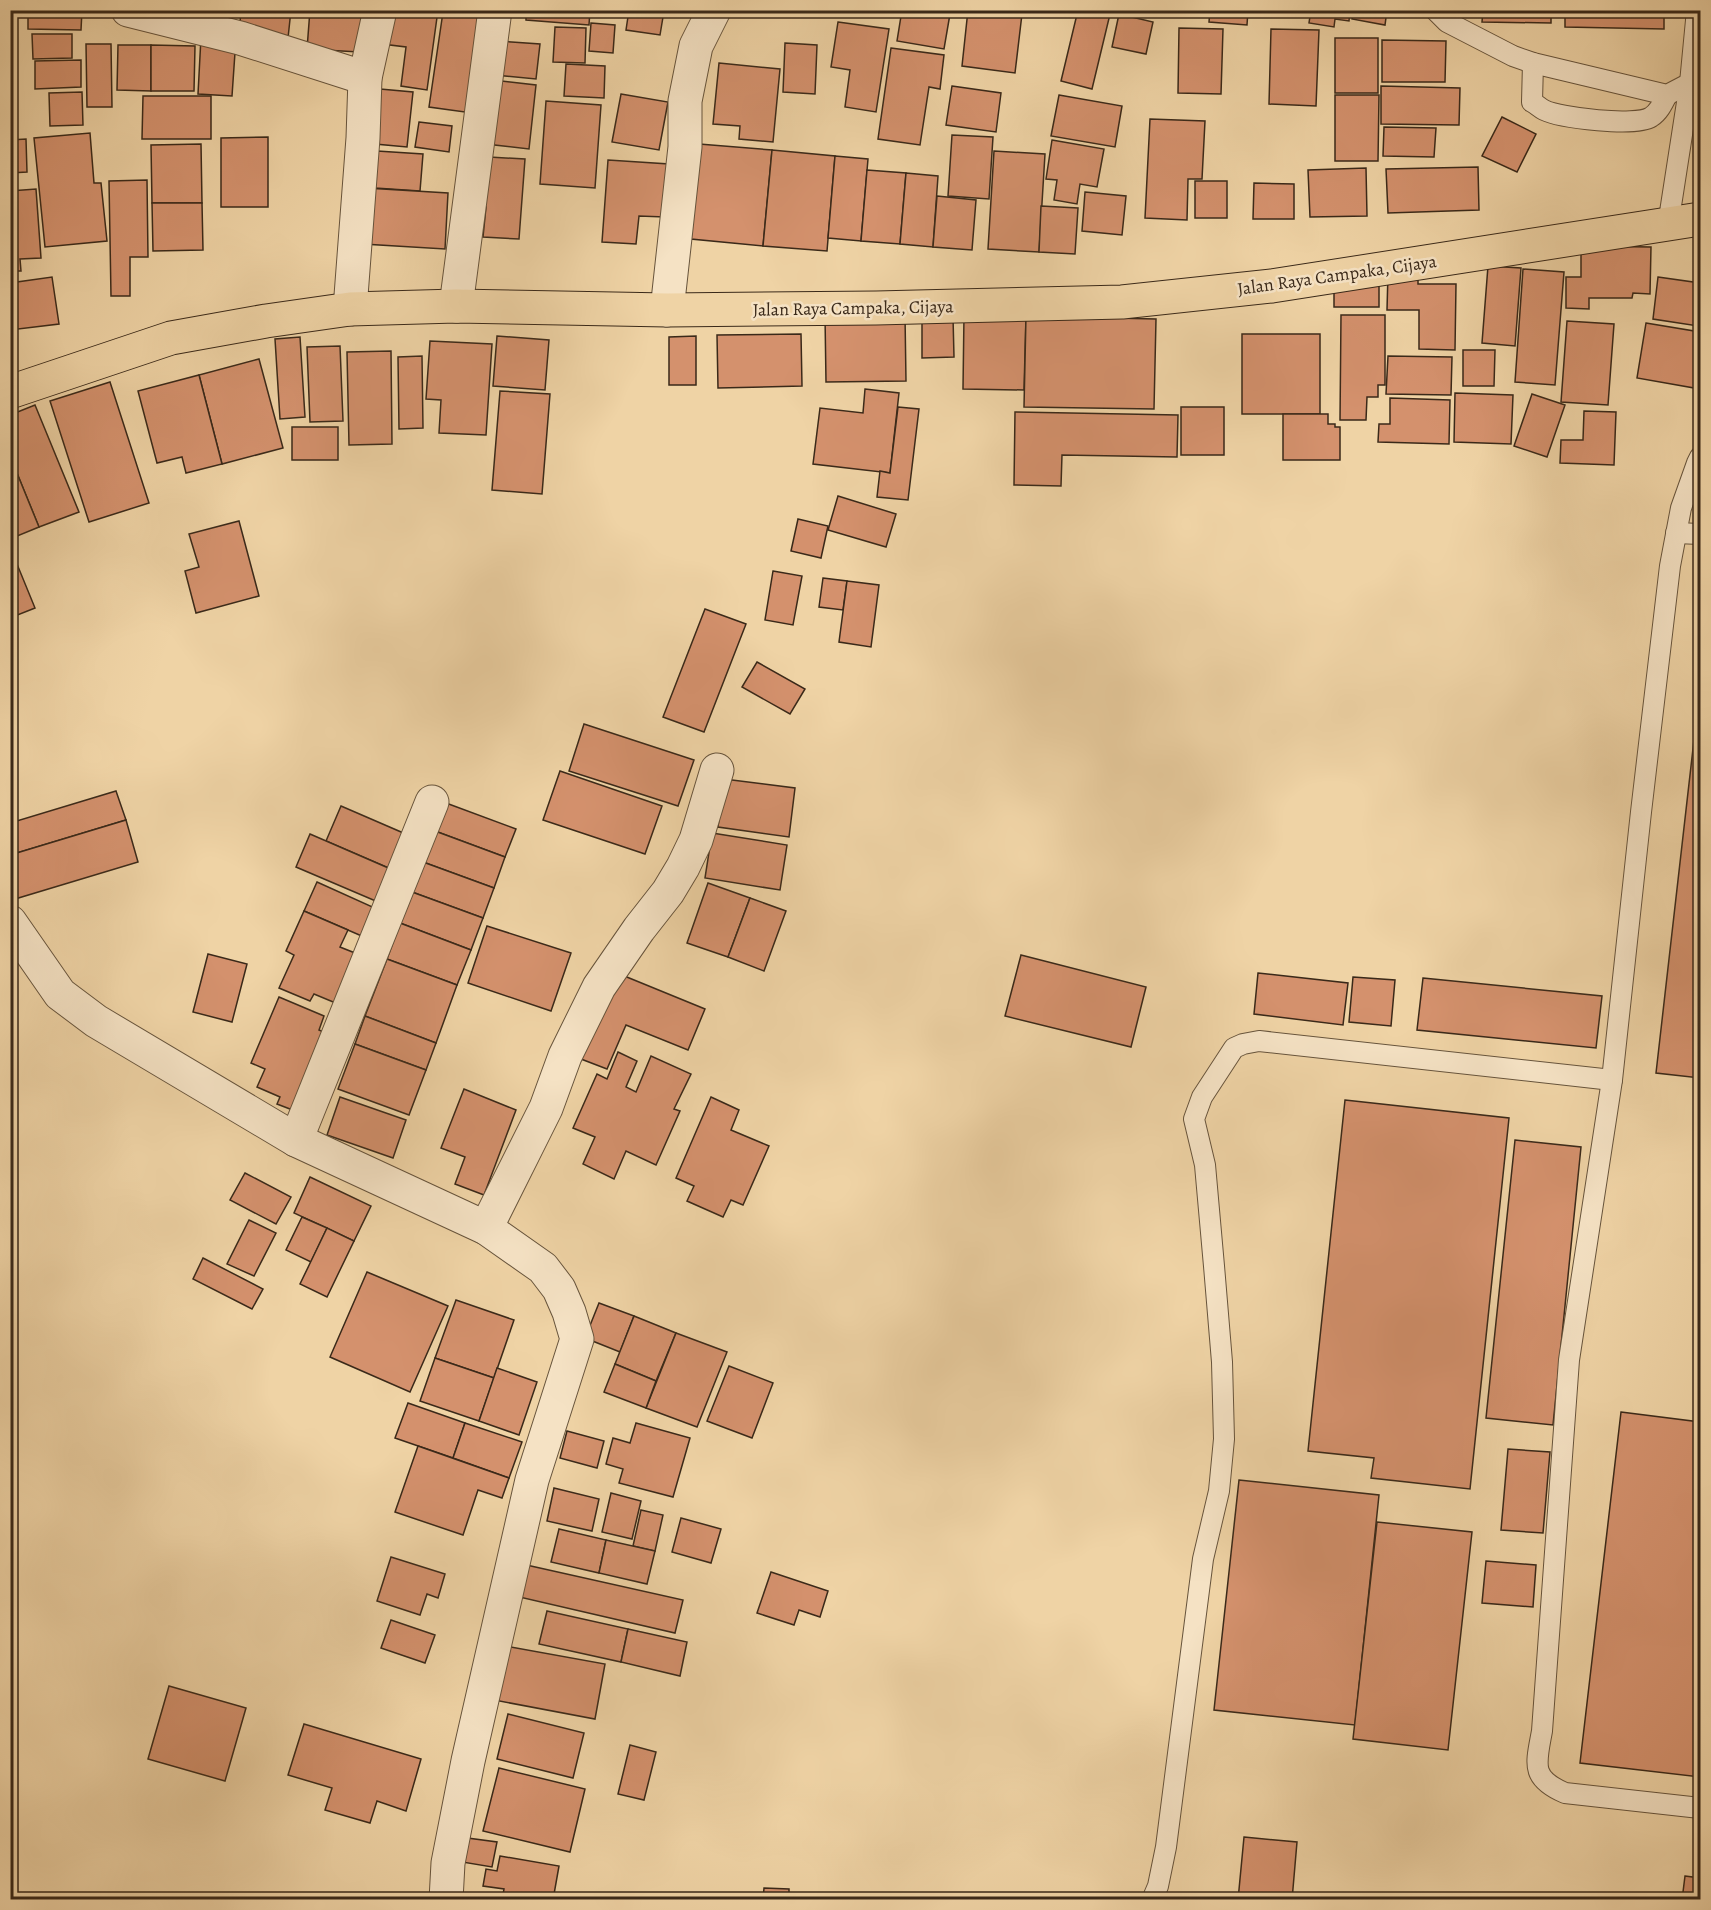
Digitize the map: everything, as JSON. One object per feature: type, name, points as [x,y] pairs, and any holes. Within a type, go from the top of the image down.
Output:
[{"type":"main road","name":"Jalan Raya Campaka, Cijaya","points":[[10,392],[171,338],[350,309],[456,306],[668,310],[1122,302],[1272,286],[1701,219]]},
{"type":"street","points":[[128,10],[240,38],[365,78]]},
{"type":"street","points":[[350,309],[363,138],[365,78],[380,10]]},
{"type":"street","points":[[456,306],[495,10]]},
{"type":"street","points":[[668,310],[686,147],[685,101],[696,46],[714,10]]},
{"type":"street","points":[[486,1228],[546,1108],[565,1056],[599,987],[683,867],[696,840],[717,770]]},
{"type":"street","points":[[296,1140],[432,802]]},
{"type":"street","points":[[10,922],[60,994],[96,1021],[296,1140],[486,1228],[543,1268],[559,1288],[577,1340],[532,1479],[468,1761],[448,1863],[446,1899]]},
{"type":"lane","points":[[1435,10],[1447,22],[1513,56],[1533,63],[1667,95]]},
{"type":"lane","points":[[1668,225],[1690,83],[1697,10]]},
{"type":"lane","points":[[1533,63],[1532,102],[1544,110],[1583,118],[1625,123],[1649,119],[1658,111],[1667,95],[1690,83]]},
{"type":"lane","points":[[1701,457],[1681,508],[1670,566],[1643,788],[1612,1080],[1569,1360],[1542,1731],[1538,1754],[1538,1772],[1549,1786],[1565,1793],[1701,1808]]},
{"type":"lane","points":[[1676,533],[1701,534]]},
{"type":"lane","points":[[1152,1899],[1158,1886],[1166,1847],[1203,1559],[1219,1491],[1224,1439],[1222,1362],[1215,1266],[1205,1165],[1194,1119],[1202,1097],[1234,1048],[1259,1041],[1612,1080]]},
{"type":"building","points":[[10,10],[26,10],[26,16],[10,16]]},
{"type":"building","points":[[28,10],[82,10],[81,30],[28,29]]},
{"type":"building","points":[[195,10],[233,10],[231,23]]},
{"type":"building","points":[[241,10],[291,10],[288,38],[239,35]]},
{"type":"building","points":[[310,10],[362,10],[359,52],[307,49]]},
{"type":"building","points":[[387,10],[438,10],[427,90],[401,86],[406,47],[382,44]]},
{"type":"building","points":[[526,10],[590,10],[589,25],[526,20]]},
{"type":"building","points":[[629,10],[664,11],[660,35],[626,30]]},
{"type":"building","points":[[902,10],[932,10],[950,14],[944,49],[897,41]]},
{"type":"building","points":[[968,10],[996,10],[1022,14],[1015,73],[962,66]]},
{"type":"building","points":[[1078,10],[1111,10],[1092,89],[1061,81]]},
{"type":"building","points":[[1210,10],[1248,10],[1247,25],[1209,22]]},
{"type":"building","points":[[1311,10],[1350,10],[1349,21],[1335,19],[1334,27],[1309,23]]},
{"type":"building","points":[[1354,10],[1387,10],[1385,25],[1352,19]]},
{"type":"building","points":[[1483,10],[1551,10],[1551,23],[1482,22]]},
{"type":"building","points":[[1565,10],[1664,10],[1664,29],[1565,27]]},
{"type":"building","points":[[443,12],[486,19],[472,113],[429,107]]},
{"type":"building","points":[[1119,14],[1153,22],[1146,54],[1112,47]]},
{"type":"building","points":[[838,22],[889,29],[876,112],[845,107],[850,70],[831,67]]},
{"type":"building","points":[[591,23],[615,25],[613,53],[589,51]]},
{"type":"building","points":[[555,27],[586,28],[585,63],[553,62]]},
{"type":"building","points":[[1179,28],[1223,29],[1221,94],[1178,93]]},
{"type":"building","points":[[1271,29],[1319,30],[1316,106],[1269,104]]},
{"type":"building","points":[[32,34],[72,34],[72,58],[33,59]]},
{"type":"building","points":[[201,37],[236,38],[232,96],[198,94]]},
{"type":"building","points":[[1335,38],[1378,38],[1378,93],[1335,93]]},
{"type":"building","points":[[1382,40],[1446,41],[1445,82],[1382,82]]},
{"type":"building","points":[[498,41],[540,44],[536,79],[495,75]]},
{"type":"building","points":[[785,43],[817,45],[815,94],[783,92]]},
{"type":"building","points":[[86,44],[111,44],[112,107],[87,107]]},
{"type":"building","points":[[118,45],[151,45],[151,91],[117,90]]},
{"type":"building","points":[[151,45],[195,46],[194,91],[151,91]]},
{"type":"building","points":[[891,48],[944,55],[940,89],[929,87],[920,145],[878,139]]},
{"type":"building","points":[[81,60],[81,87],[35,89],[35,61]]},
{"type":"building","points":[[719,63],[780,69],[773,142],[739,139],[740,126],[713,124]]},
{"type":"building","points":[[566,64],[605,66],[604,98],[564,96]]},
{"type":"building","points":[[493,80],[536,85],[529,149],[486,144]]},
{"type":"building","points":[[952,86],[1001,93],[996,132],[946,125]]},
{"type":"building","points":[[1381,86],[1460,88],[1459,125],[1381,124]]},
{"type":"building","points":[[380,89],[413,92],[407,147],[375,144]]},
{"type":"building","points":[[82,92],[83,125],[50,126],[49,93]]},
{"type":"building","points":[[621,94],[668,102],[659,150],[612,142]]},
{"type":"building","points":[[1059,95],[1122,106],[1115,147],[1051,136]]},
{"type":"building","points":[[1335,95],[1379,95],[1378,161],[1335,161]]},
{"type":"building","points":[[143,96],[211,96],[211,139],[142,139]]},
{"type":"building","points":[[546,101],[601,105],[595,188],[540,184]]},
{"type":"building","points":[[1502,117],[1536,134],[1517,172],[1482,156]]},
{"type":"building","points":[[1150,119],[1205,121],[1202,179],[1188,179],[1187,220],[1145,218]]},
{"type":"building","points":[[419,122],[452,126],[449,152],[415,147]]},
{"type":"building","points":[[1384,127],[1436,128],[1434,157],[1383,156]]},
{"type":"building","points":[[90,133],[94,183],[101,183],[107,241],[45,247],[34,138]]},
{"type":"building","points":[[952,135],[993,137],[989,199],[948,196]]},
{"type":"building","points":[[268,137],[268,207],[221,207],[221,138]]},
{"type":"building","points":[[26,139],[27,172],[10,173],[10,140]]},
{"type":"building","points":[[1052,140],[1104,149],[1097,187],[1080,184],[1077,204],[1054,200],[1057,180],[1046,179]]},
{"type":"building","points":[[201,144],[202,203],[152,203],[151,145]]},
{"type":"building","points":[[699,144],[772,150],[763,246],[691,239]]},
{"type":"building","points":[[772,150],[835,156],[827,251],[763,246]]},
{"type":"building","points":[[377,151],[423,154],[420,191],[375,188]]},
{"type":"building","points":[[994,151],[1045,154],[1039,252],[988,249]]},
{"type":"building","points":[[835,156],[868,159],[861,241],[828,238]]},
{"type":"building","points":[[489,157],[525,159],[519,239],[483,237],[486,207],[474,207]]},
{"type":"building","points":[[608,160],[669,164],[665,217],[639,216],[636,244],[602,242]]},
{"type":"building","points":[[1478,167],[1479,210],[1388,213],[1386,169]]},
{"type":"building","points":[[1366,168],[1367,216],[1310,217],[1308,170]]},
{"type":"building","points":[[867,170],[906,173],[900,244],[861,241]]},
{"type":"building","points":[[906,173],[938,176],[933,247],[900,244]]},
{"type":"building","points":[[147,180],[148,257],[130,257],[130,296],[111,296],[109,181]]},
{"type":"building","points":[[1195,181],[1227,181],[1227,218],[1195,218]]},
{"type":"building","points":[[1254,183],[1294,184],[1294,219],[1253,219]]},
{"type":"building","points":[[366,188],[448,193],[445,249],[363,244]]},
{"type":"building","points":[[36,189],[41,258],[20,259],[21,271],[10,271],[10,191]]},
{"type":"building","points":[[1085,192],[1126,196],[1122,235],[1082,231]]},
{"type":"building","points":[[937,196],[976,200],[972,250],[933,247]]},
{"type":"building","points":[[152,203],[202,203],[203,250],[153,251]]},
{"type":"building","points":[[1041,206],[1078,208],[1075,254],[1039,252]]},
{"type":"building","points":[[1581,246],[1651,247],[1650,294],[1633,293],[1632,298],[1589,298],[1589,309],[1566,308],[1566,277],[1581,277]]},
{"type":"building","points":[[1488,266],[1521,268],[1515,346],[1482,343]]},
{"type":"building","points":[[1523,269],[1564,272],[1555,385],[1515,382]]},
{"type":"building","points":[[1388,273],[1418,273],[1418,284],[1456,284],[1455,350],[1419,349],[1419,310],[1387,310]]},
{"type":"building","points":[[52,277],[59,324],[10,330],[10,283]]},
{"type":"building","points":[[1658,277],[1700,283],[1698,326],[1653,319]]},
{"type":"building","points":[[1334,278],[1379,278],[1379,307],[1334,307]]},
{"type":"building","points":[[905,315],[906,381],[826,382],[825,316]]},
{"type":"building","points":[[964,315],[1026,316],[1024,390],[963,389]]},
{"type":"building","points":[[1341,315],[1385,315],[1385,385],[1378,385],[1378,397],[1367,397],[1366,420],[1340,420]]},
{"type":"building","points":[[1026,316],[1156,319],[1154,409],[1024,407]]},
{"type":"building","points":[[922,317],[953,317],[954,357],[922,358]]},
{"type":"building","points":[[1567,321],[1614,324],[1608,405],[1561,402]]},
{"type":"building","points":[[1646,323],[1700,332],[1700,389],[1637,378]]},
{"type":"building","points":[[801,334],[802,386],[718,388],[717,335]]},
{"type":"building","points":[[1242,334],[1320,334],[1320,414],[1242,414]]},
{"type":"building","points":[[497,336],[549,340],[545,390],[493,386]]},
{"type":"building","points":[[696,336],[696,385],[669,385],[669,337]]},
{"type":"building","points":[[300,337],[305,417],[280,419],[275,339]]},
{"type":"building","points":[[430,341],[492,344],[486,435],[439,433],[441,400],[426,399]]},
{"type":"building","points":[[340,346],[343,421],[310,422],[307,347]]},
{"type":"building","points":[[1463,350],[1495,350],[1494,386],[1463,386]]},
{"type":"building","points":[[391,351],[392,444],[349,445],[347,352]]},
{"type":"building","points":[[422,356],[423,428],[399,429],[398,357]]},
{"type":"building","points":[[1388,356],[1452,357],[1451,395],[1386,394]]},
{"type":"building","points":[[259,359],[283,448],[222,464],[199,375]]},
{"type":"building","points":[[199,375],[222,464],[186,473],[182,457],[157,463],[138,391]]},
{"type":"building","points":[[110,382],[149,503],[89,522],[50,401]]},
{"type":"building","points":[[865,389],[899,393],[890,473],[813,464],[820,408],[863,413]]},
{"type":"building","points":[[500,391],[550,394],[542,494],[492,490]]},
{"type":"building","points":[[1455,393],[1513,395],[1511,444],[1454,442]]},
{"type":"building","points":[[1532,394],[1565,405],[1547,457],[1514,446]]},
{"type":"building","points":[[1390,398],[1450,400],[1449,444],[1378,442],[1379,424],[1390,424]]},
{"type":"building","points":[[35,405],[79,512],[39,527],[10,456],[10,415]]},
{"type":"building","points":[[898,407],[919,409],[908,500],[877,497],[880,471],[890,473]]},
{"type":"building","points":[[1181,407],[1224,407],[1224,455],[1181,455]]},
{"type":"building","points":[[1584,411],[1616,412],[1614,465],[1560,463],[1561,440],[1583,440]]},
{"type":"building","points":[[1015,412],[1178,415],[1177,457],[1062,455],[1061,486],[1014,485]]},
{"type":"building","points":[[1283,414],[1328,414],[1328,424],[1340,427],[1340,460],[1283,460]]},
{"type":"building","points":[[292,427],[338,427],[338,460],[292,460]]},
{"type":"building","points":[[10,456],[39,527],[10,539]]},
{"type":"building","points":[[838,496],[896,514],[886,547],[828,530]]},
{"type":"building","points":[[798,519],[828,526],[821,558],[791,551]]},
{"type":"building","points":[[239,521],[259,596],[196,613],[185,571],[199,567],[189,534]]},
{"type":"building","points":[[10,547],[35,608],[10,618]]},
{"type":"building","points":[[773,571],[802,576],[793,625],[765,620]]},
{"type":"building","points":[[823,578],[847,581],[843,610],[819,607]]},
{"type":"building","points":[[847,581],[879,585],[871,647],[839,642]]},
{"type":"building","points":[[705,609],[746,624],[704,732],[663,717]]},
{"type":"building","points":[[757,662],[805,689],[790,714],[742,687]]},
{"type":"building","points":[[1700,696],[1700,1078],[1656,1073]]},
{"type":"building","points":[[584,724],[694,760],[678,806],[569,771]]},
{"type":"building","points":[[560,771],[662,806],[645,854],[543,820]]},
{"type":"building","points":[[724,779],[795,788],[789,837],[718,827]]},
{"type":"building","points":[[116,791],[126,820],[10,855],[10,823]]},
{"type":"building","points":[[446,803],[516,829],[505,857],[435,831]]},
{"type":"building","points":[[341,806],[408,835],[393,870],[326,841]]},
{"type":"building","points":[[126,820],[138,862],[15,899],[10,884],[10,855]]},
{"type":"building","points":[[435,831],[505,857],[494,888],[423,862]]},
{"type":"building","points":[[712,833],[787,845],[780,890],[705,878]]},
{"type":"building","points":[[310,834],[393,870],[378,902],[296,867]]},
{"type":"building","points":[[423,862],[494,888],[483,918],[412,892]]},
{"type":"building","points":[[317,882],[377,909],[364,937],[304,911]]},
{"type":"building","points":[[708,883],[750,898],[728,957],[687,943]]},
{"type":"building","points":[[412,892],[483,918],[471,950],[400,923]]},
{"type":"building","points":[[750,898],[786,911],[764,971],[728,957]]},
{"type":"building","points":[[304,911],[348,930],[340,947],[360,955],[338,1004],[314,994],[310,1001],[279,988],[294,955],[286,951]]},
{"type":"building","points":[[400,923],[471,950],[457,985],[387,959]]},
{"type":"building","points":[[487,926],[571,953],[551,1011],[468,983]]},
{"type":"building","points":[[208,954],[247,964],[232,1022],[193,1012]]},
{"type":"building","points":[[1021,955],[1146,987],[1131,1047],[1005,1016]]},
{"type":"building","points":[[387,959],[457,985],[436,1043],[365,1016]]},
{"type":"building","points":[[617,973],[705,1009],[688,1050],[626,1025],[607,1069],[581,1059]]},
{"type":"building","points":[[1258,973],[1348,983],[1343,1025],[1254,1014]]},
{"type":"building","points":[[1353,977],[1395,980],[1391,1026],[1349,1022]]},
{"type":"building","points":[[1423,978],[1602,996],[1596,1048],[1417,1030]]},
{"type":"building","points":[[279,997],[324,1016],[319,1030],[336,1037],[303,1114],[277,1104],[280,1097],[257,1087],[265,1069],[251,1063]]},
{"type":"building","points":[[365,1016],[436,1043],[426,1070],[355,1044]]},
{"type":"building","points":[[355,1044],[426,1070],[409,1115],[338,1089]]},
{"type":"building","points":[[618,1052],[637,1061],[626,1087],[636,1092],[651,1056],[691,1074],[674,1109],[680,1111],[656,1165],[626,1151],[614,1179],[583,1164],[595,1137],[573,1128],[597,1074],[607,1079]]},
{"type":"building","points":[[464,1089],[516,1110],[484,1195],[455,1184],[465,1157],[441,1148]]},
{"type":"building","points":[[340,1097],[406,1120],[393,1158],[327,1135]]},
{"type":"building","points":[[711,1097],[739,1110],[731,1130],[769,1146],[743,1205],[731,1200],[723,1217],[687,1201],[694,1186],[676,1178]]},
{"type":"building","points":[[1345,1100],[1509,1118],[1470,1489],[1371,1478],[1374,1458],[1308,1451]]},
{"type":"building","points":[[1515,1140],[1581,1147],[1553,1425],[1486,1418]]},
{"type":"building","points":[[245,1173],[291,1197],[276,1224],[230,1200]]},
{"type":"building","points":[[310,1177],[371,1206],[354,1241],[294,1213]]},
{"type":"building","points":[[302,1217],[327,1228],[311,1262],[286,1250]]},
{"type":"building","points":[[249,1220],[276,1233],[254,1276],[227,1264]]},
{"type":"building","points":[[327,1228],[354,1241],[327,1297],[300,1284]]},
{"type":"building","points":[[203,1258],[263,1289],[252,1309],[193,1279]]},
{"type":"building","points":[[367,1272],[448,1306],[410,1392],[330,1357]]},
{"type":"building","points":[[456,1300],[514,1320],[494,1378],[435,1358]]},
{"type":"building","points":[[599,1303],[634,1316],[620,1352],[585,1338]]},
{"type":"building","points":[[634,1316],[676,1333],[656,1381],[615,1364]]},
{"type":"building","points":[[676,1333],[727,1352],[697,1427],[646,1408]]},
{"type":"building","points":[[435,1358],[494,1378],[479,1421],[420,1401]]},
{"type":"building","points":[[615,1364],[656,1381],[646,1408],[604,1392]]},
{"type":"building","points":[[729,1366],[773,1383],[752,1438],[707,1421]]},
{"type":"building","points":[[497,1368],[537,1382],[519,1435],[479,1421]]},
{"type":"building","points":[[408,1403],[465,1423],[453,1458],[395,1438]]},
{"type":"building","points":[[1621,1412],[1700,1422],[1700,1777],[1580,1763]]},
{"type":"building","points":[[465,1423],[522,1442],[509,1478],[453,1458]]},
{"type":"building","points":[[636,1423],[690,1438],[673,1497],[619,1483],[623,1469],[606,1464],[613,1438],[630,1443]]},
{"type":"building","points":[[567,1431],[604,1441],[597,1468],[560,1458]]},
{"type":"building","points":[[418,1446],[509,1478],[502,1498],[478,1490],[463,1535],[395,1512]]},
{"type":"building","points":[[1508,1449],[1550,1452],[1543,1533],[1501,1530]]},
{"type":"building","points":[[1239,1480],[1379,1495],[1355,1725],[1214,1710]]},
{"type":"building","points":[[554,1488],[599,1499],[592,1531],[547,1521]]},
{"type":"building","points":[[611,1493],[641,1501],[632,1539],[602,1532]]},
{"type":"building","points":[[641,1510],[663,1515],[655,1551],[633,1546]]},
{"type":"building","points":[[681,1518],[721,1529],[711,1563],[672,1552]]},
{"type":"building","points":[[1377,1522],[1472,1532],[1448,1750],[1353,1739]]},
{"type":"building","points":[[559,1529],[606,1540],[599,1573],[551,1562]]},
{"type":"building","points":[[606,1540],[655,1551],[647,1584],[599,1573]]},
{"type":"building","points":[[391,1557],[445,1574],[438,1598],[427,1594],[420,1615],[377,1601]]},
{"type":"building","points":[[1486,1561],[1536,1565],[1533,1607],[1482,1603]]},
{"type":"building","points":[[522,1564],[683,1600],[675,1633],[515,1596]]},
{"type":"building","points":[[771,1572],[828,1591],[820,1617],[799,1610],[794,1625],[757,1613]]},
{"type":"building","points":[[547,1611],[628,1629],[621,1662],[539,1644]]},
{"type":"building","points":[[391,1620],[435,1635],[425,1663],[381,1648]]},
{"type":"building","points":[[628,1629],[687,1642],[680,1676],[621,1662]]},
{"type":"building","points":[[505,1646],[605,1664],[595,1719],[494,1700]]},
{"type":"building","points":[[169,1686],[246,1708],[225,1781],[148,1759]]},
{"type":"building","points":[[508,1714],[584,1733],[573,1778],[497,1759]]},
{"type":"building","points":[[304,1724],[421,1759],[406,1811],[377,1801],[370,1823],[325,1810],[332,1788],[288,1775]]},
{"type":"building","points":[[630,1745],[656,1752],[644,1800],[618,1794]]},
{"type":"building","points":[[499,1768],[585,1789],[570,1852],[483,1831]]},
{"type":"building","points":[[460,1837],[497,1842],[492,1867],[456,1861]]},
{"type":"building","points":[[1244,1837],[1297,1842],[1292,1900],[1238,1900]]},
{"type":"building","points":[[500,1856],[559,1866],[553,1900],[502,1900],[504,1889],[483,1886],[486,1869],[497,1871]]},
{"type":"building","points":[[1685,1876],[1700,1878],[1700,1900],[1682,1900]]},
{"type":"building","points":[[764,1888],[789,1889],[789,1900],[763,1900]]}]
